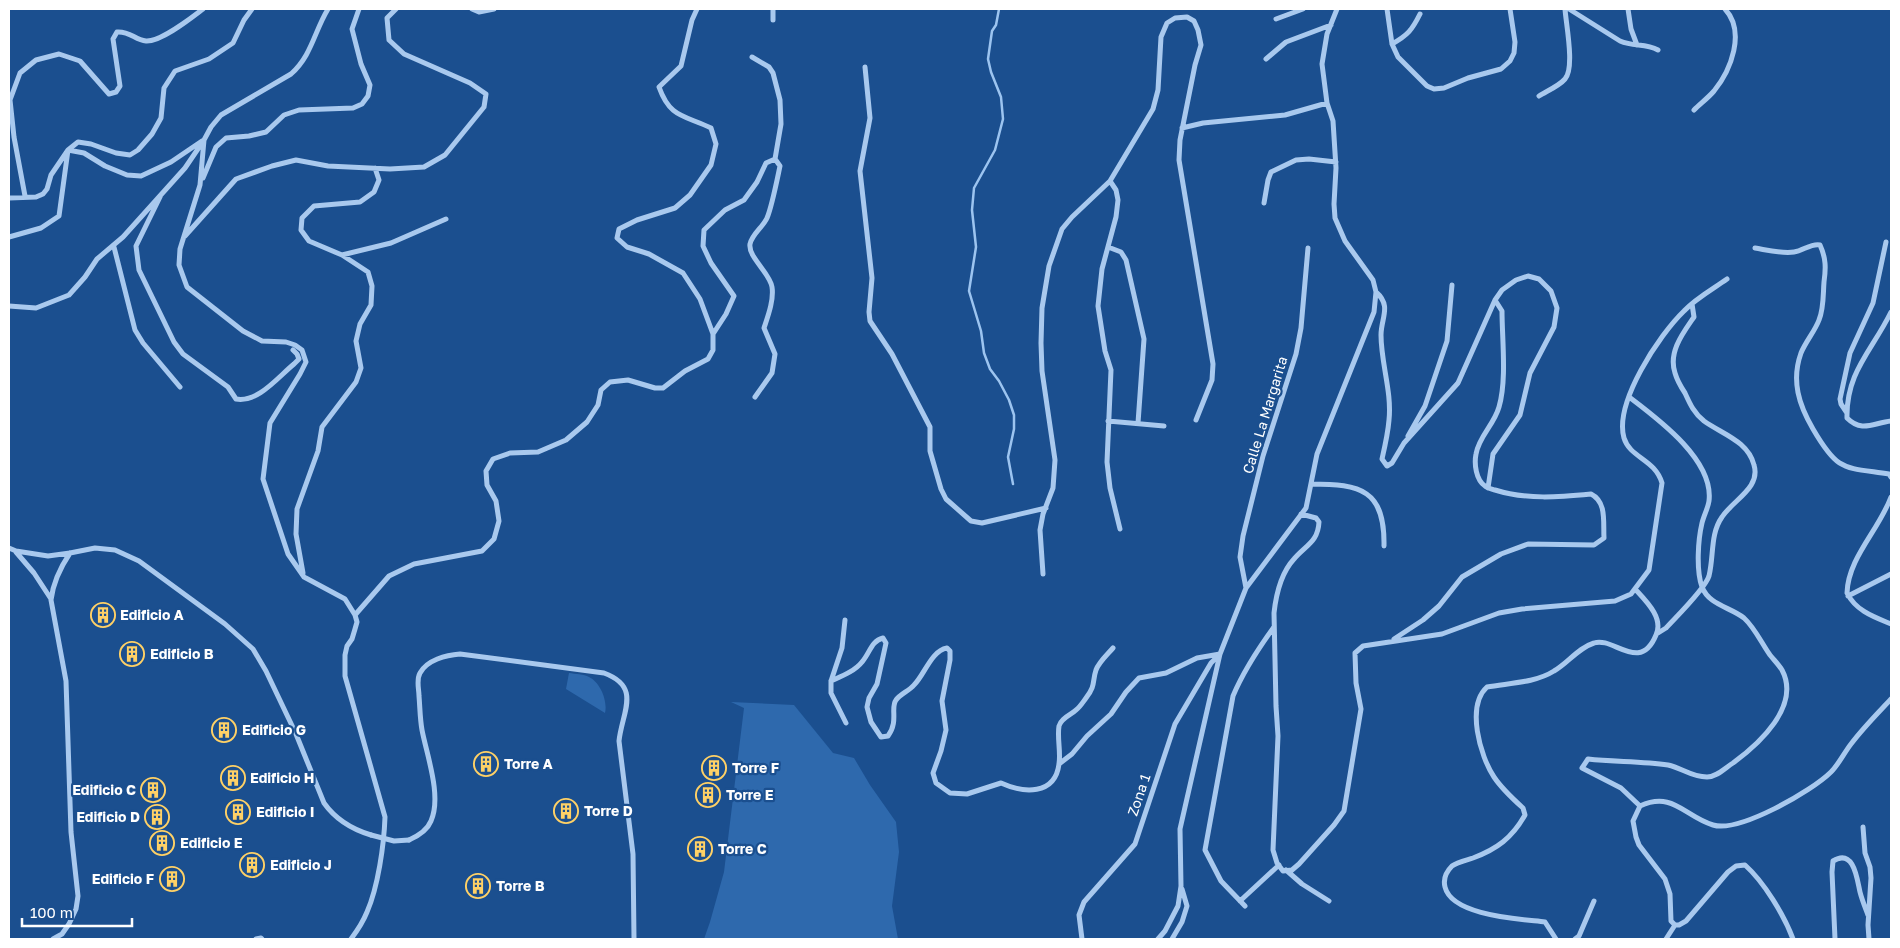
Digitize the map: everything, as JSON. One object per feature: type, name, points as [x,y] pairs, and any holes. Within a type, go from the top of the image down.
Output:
[{"type":"street","points":[[25,196],[14,137],[10,100],[20,73],[36,60],[59,54],[80,61],[110,94],[116,92],[120,86],[113,39],[117,32],[129,33],[146,41],[160,37],[181,26],[203,9]]},
{"type":"street","points":[[9,198],[36,197],[43,194],[47,189],[51,175],[68,150],[78,142],[130,155],[138,150],[152,134],[161,118],[164,88],[175,71],[209,58],[233,43],[244,20],[252,9]]},
{"type":"street","points":[[9,306],[36,308],[70,295],[97,259],[114,247],[185,168],[220,115],[291,74],[301,65],[309,53],[328,9]]},
{"type":"street","points":[[351,939],[367,914],[373,895],[381,853],[385,817],[345,676],[347,646],[352,639],[357,622],[345,599],[304,577],[288,554],[263,479],[270,423],[306,362],[302,350],[295,345],[286,342],[262,341],[243,331],[187,287],[179,265],[180,249],[200,184],[216,147],[226,138],[266,132],[284,115],[299,110],[353,108],[362,104],[368,96],[370,84],[361,64],[352,29],[359,9]]},
{"type":"street","points":[[183,238],[236,180],[272,166],[296,160],[328,166],[375,168],[424,167],[445,155],[484,107],[486,94],[470,83],[404,54],[388,40],[387,18],[396,9]]},
{"type":"street","points":[[472,9],[479,12],[494,9]]},
{"type":"street","points":[[355,615],[389,576],[414,564],[482,551],[494,539],[499,522],[496,501],[487,486],[486,471],[493,459],[510,453],[538,452],[566,440],[587,422],[598,405],[601,390],[610,382],[628,380],[655,388],[663,388],[685,371],[708,359],[713,350],[713,334],[700,299],[684,273],[649,254],[627,247],[617,238],[619,229],[637,220],[675,208],[690,195],[711,164],[716,144],[711,128],[674,113],[664,100],[659,87],[681,66],[692,20],[697,9]]},
{"type":"street","points":[[773,9],[773,20]]},
{"type":"street","points":[[1276,19],[1303,9]]},
{"type":"street","points":[[1158,939],[1165,931],[1178,906],[1181,886],[1180,829],[1220,654],[1246,588],[1306,508],[1317,454],[1374,312],[1376,292],[1373,280],[1345,240],[1335,218],[1336,162],[1333,121],[1327,103],[1322,64],[1327,34],[1337,9]]},
{"type":"street","points":[[1387,9],[1392,44],[1398,57],[1427,86],[1434,89],[1444,88],[1468,78],[1500,69],[1510,61],[1514,53],[1515,42],[1510,9]]},
{"type":"street","points":[[1539,96],[1567,77],[1570,65],[1565,9]]},
{"type":"street","points":[[1569,9],[1620,41],[1629,45],[1648,45],[1658,50]]},
{"type":"street","points":[[1628,9],[1631,28],[1637,45]]},
{"type":"street","points":[[1694,110],[1714,91],[1729,67],[1736,31],[1733,18],[1725,9]]},
{"type":"street","points":[[1392,44],[1413,29],[1420,14]]},
{"type":"street","points":[[1042,574],[1040,530],[1053,488],[1054,460],[1042,371],[1041,343],[1042,308],[1049,266],[1062,229],[1110,181],[1153,109],[1158,90],[1161,37],[1167,22],[1175,18],[1188,17],[1194,21],[1201,45],[1195,64],[1182,128],[1179,160],[1213,364],[1212,380],[1196,420]]},
{"type":"street","points":[[1266,58],[1286,42],[1331,25]]},
{"type":"street","points":[[752,58],[768,67],[772,73],[780,100],[781,124],[775,159],[780,166],[767,218],[750,244],[751,252],[764,270],[772,287],[770,309],[764,328],[775,354],[772,374],[755,397]]},
{"type":"street","points":[[864,67],[870,118],[860,171],[872,278],[870,321],[892,354],[930,428],[930,451],[946,499],[971,521],[982,523],[1046,508]]},
{"type":"street","points":[[1182,128],[1203,123],[1285,115],[1327,103]]},
{"type":"street","points":[[68,150],[84,153],[105,166],[127,175],[141,176],[172,162],[204,140]]},
{"type":"street","points":[[200,184],[204,140]]},
{"type":"street","points":[[9,237],[41,228],[59,216],[68,150]]},
{"type":"street","points":[[713,334],[726,314],[734,296],[711,263],[703,246],[704,230],[725,210],[744,200],[757,182],[766,164],[775,159]]},
{"type":"street","points":[[1264,203],[1268,180],[1272,172],[1296,160],[1309,159],[1336,162]]},
{"type":"street","points":[[304,577],[296,534],[297,509],[318,450],[322,427],[356,382],[359,375],[361,368],[356,341],[360,324],[372,304],[372,286],[368,272],[342,255],[309,241],[301,230],[302,218],[314,206],[360,202],[374,192],[379,180],[375,168]]},
{"type":"street","points":[[1110,181],[1116,190],[1118,200],[1116,217],[1102,269],[1098,306],[1105,351],[1111,370],[1107,462],[1110,488],[1120,529]]},
{"type":"street","points":[[160,197],[136,246],[137,261],[139,270],[170,333],[183,354],[228,388],[236,398],[245,400],[256,396],[294,364],[298,359],[297,354],[293,350]]},
{"type":"street","points":[[342,255],[391,243],[446,219]]},
{"type":"street","points":[[1847,413],[1840,399],[1850,353],[1872,303],[1886,242]]},
{"type":"street","points":[[1754,248],[1792,253],[1800,252],[1816,244],[1820,245],[1825,254],[1826,267],[1820,319],[1802,352],[1796,383],[1798,397],[1818,437],[1836,462],[1845,468],[1889,474],[1891,477]]},
{"type":"street","points":[[114,247],[136,330],[143,342],[180,387]]},
{"type":"street","points":[[1108,247],[1122,252],[1126,260],[1144,338],[1138,423]]},
{"type":"street","name":"Calle La Margarita","points":[[1246,588],[1240,557],[1243,536],[1263,456],[1296,354],[1301,328],[1308,248]]},
{"type":"street","points":[[1404,443],[1458,382],[1495,300],[1502,290],[1516,280],[1528,276],[1539,279],[1551,291],[1557,308],[1554,327],[1530,373],[1520,415],[1494,454],[1488,488]]},
{"type":"street","points":[[1302,514],[1316,518],[1320,522],[1319,532],[1314,540],[1293,559],[1284,575],[1276,599],[1274,626],[1278,736],[1273,850],[1283,871],[1292,870],[1299,864],[1334,826],[1344,810],[1361,709],[1356,682],[1355,652],[1363,646],[1442,634],[1499,613],[1522,609],[1615,602],[1631,594],[1650,570],[1662,483],[1655,467],[1629,448],[1624,438],[1622,422],[1629,397],[1649,355],[1666,331],[1684,310],[1727,279]]},
{"type":"street","points":[[1376,292],[1381,296],[1385,305],[1381,334],[1390,405],[1390,420],[1382,458],[1387,466],[1392,463],[1425,406],[1447,341],[1452,285]]},
{"type":"street","points":[[1392,641],[1440,606],[1462,577],[1501,554],[1528,544],[1594,544],[1601,542],[1604,538],[1602,504],[1598,497],[1591,494],[1541,497],[1510,494],[1488,488],[1480,481],[1475,456],[1479,440],[1491,424],[1499,408],[1502,393],[1502,311],[1495,300]]},
{"type":"street","points":[[1657,633],[1666,628],[1709,577],[1716,527],[1722,516],[1749,488],[1755,479],[1755,466],[1750,455],[1740,443],[1703,420],[1693,410],[1674,371],[1673,358],[1680,337],[1694,318],[1692,304]]},
{"type":"street","points":[[1891,312],[1861,361],[1851,383],[1847,413],[1847,418],[1854,425],[1862,428],[1891,421]]},
{"type":"street","points":[[1629,397],[1696,456],[1705,475],[1709,490],[1709,501],[1702,523],[1698,550],[1702,586],[1716,603],[1745,619],[1782,671],[1787,689],[1783,707],[1776,723],[1748,752],[1717,774],[1709,777],[1693,776],[1669,765],[1588,759],[1582,768],[1621,788],[1640,806]]},
{"type":"street","points":[[1108,420],[1164,426]]},
{"type":"street","points":[[1310,484],[1338,484],[1356,488],[1371,497],[1380,509],[1384,530],[1384,546]]},
{"type":"street","points":[[1891,498],[1887,509],[1851,570],[1847,586],[1848,596],[1855,606],[1864,613],[1891,624]]},
{"type":"street","points":[[9,548],[16,551],[48,556],[83,549],[102,548],[115,550],[130,556],[225,624],[248,644],[261,662],[281,701],[324,803],[330,811],[345,824],[371,835],[394,841],[409,840],[417,837],[429,826],[434,812],[434,787],[420,719],[418,682],[424,668],[438,659],[460,654],[611,675],[626,687],[628,701],[618,741],[633,854],[634,939]]},
{"type":"street","points":[[16,551],[34,573],[51,600]]},
{"type":"street","points":[[53,939],[62,934],[69,924],[76,909],[78,896],[71,832],[66,681],[51,600],[52,590],[59,570],[70,553]]},
{"type":"street","points":[[1848,596],[1891,574]]},
{"type":"street","points":[[1556,939],[1546,922],[1492,916],[1458,903],[1449,896],[1445,888],[1445,874],[1453,865],[1493,850],[1517,828],[1525,815],[1523,808],[1493,776],[1481,750],[1476,714],[1483,691],[1487,687],[1540,678],[1555,671],[1583,648],[1596,642],[1603,642],[1628,653],[1638,652],[1647,648],[1657,633],[1656,616],[1635,589]]},
{"type":"street","points":[[845,620],[842,648],[832,681],[831,693],[846,723]]},
{"type":"street","points":[[1245,906],[1221,881],[1205,850],[1234,696],[1241,678],[1256,651],[1274,626]]},
{"type":"street","points":[[832,681],[849,673],[862,662],[872,645],[878,639],[883,638],[886,643],[877,684],[869,698],[867,707],[871,722],[881,737],[888,736],[893,728],[895,716],[893,707],[896,700],[914,686],[935,655],[941,649],[947,648],[950,651],[950,660],[942,700],[946,730],[941,751],[932,773],[936,783],[950,793],[967,794],[1001,784],[1012,789],[1026,791],[1039,789],[1049,784],[1056,775],[1060,764],[1059,724],[1077,710],[1088,697],[1094,686],[1096,670],[1113,648]]},
{"type":"street","points":[[1060,764],[1111,714],[1139,678],[1166,673],[1197,658],[1220,654]]},
{"type":"street","name":"Zona 1","points":[[1082,939],[1080,915],[1084,902],[1135,844],[1175,724],[1211,663],[1220,654]]},
{"type":"street","points":[[1794,939],[1784,918],[1754,873],[1744,865],[1736,866],[1728,872],[1686,921],[1679,925],[1675,924],[1671,921],[1670,894],[1665,879],[1639,845],[1633,821],[1640,806],[1649,802],[1665,800],[1715,826],[1738,824],[1756,818],[1798,795],[1832,771],[1865,726],[1891,699]]},
{"type":"street","points":[[1863,827],[1865,853],[1870,867],[1871,878],[1868,915],[1869,939]]},
{"type":"street","points":[[1835,939],[1832,872],[1833,861],[1838,858],[1846,858],[1851,862],[1868,915]]},
{"type":"street","points":[[1240,901],[1279,865]]},
{"type":"street","points":[[1286,870],[1302,884],[1328,901]]},
{"type":"street","points":[[1172,939],[1182,922],[1187,906],[1181,886]]},
{"type":"street","points":[[1575,939],[1579,936],[1594,901]]},
{"type":"street","points":[[1666,939],[1675,924]]},
{"type":"street","points":[[256,939],[262,939]]},
{"type":"shaded area","points":[[569,673],[587,676],[597,683],[604,698],[605,713],[566,689]]},
{"type":"shaded area","points":[[731,702],[794,705],[833,753],[854,758],[896,822],[899,852],[892,906],[898,939],[704,939],[724,872],[744,708]]},
{"type":"waterway","points":[[999,9],[996,25],[992,31],[988,59],[1001,97],[1003,119],[995,150],[974,188],[972,210],[976,247],[969,291],[981,331],[984,353],[990,369],[1009,400],[1014,415],[1014,429],[1008,457],[1013,484]]},
{"type":"place","name":"Edificio A","points":[[103,615]]},
{"type":"place","name":"Edificio B","points":[[132,654]]},
{"type":"place","name":"Edificio G","points":[[224,730]]},
{"type":"place","name":"Torre A","points":[[486,764]]},
{"type":"place","name":"Torre F","points":[[714,768]]},
{"type":"place","name":"Edificio H","points":[[233,778]]},
{"type":"place","name":"Edificio C","points":[[153,790]]},
{"type":"place","name":"Torre E","points":[[708,795]]},
{"type":"place","name":"Torre D","points":[[566,811]]},
{"type":"place","name":"Edificio I","points":[[238,812]]},
{"type":"place","name":"Edificio D","points":[[157,817]]},
{"type":"place","name":"Edificio E","points":[[162,843]]},
{"type":"place","name":"Torre C","points":[[700,849]]},
{"type":"place","name":"Edificio J","points":[[252,865]]},
{"type":"place","name":"Edificio F","points":[[172,879]]},
{"type":"place","name":"Torre B","points":[[478,886]]}]
